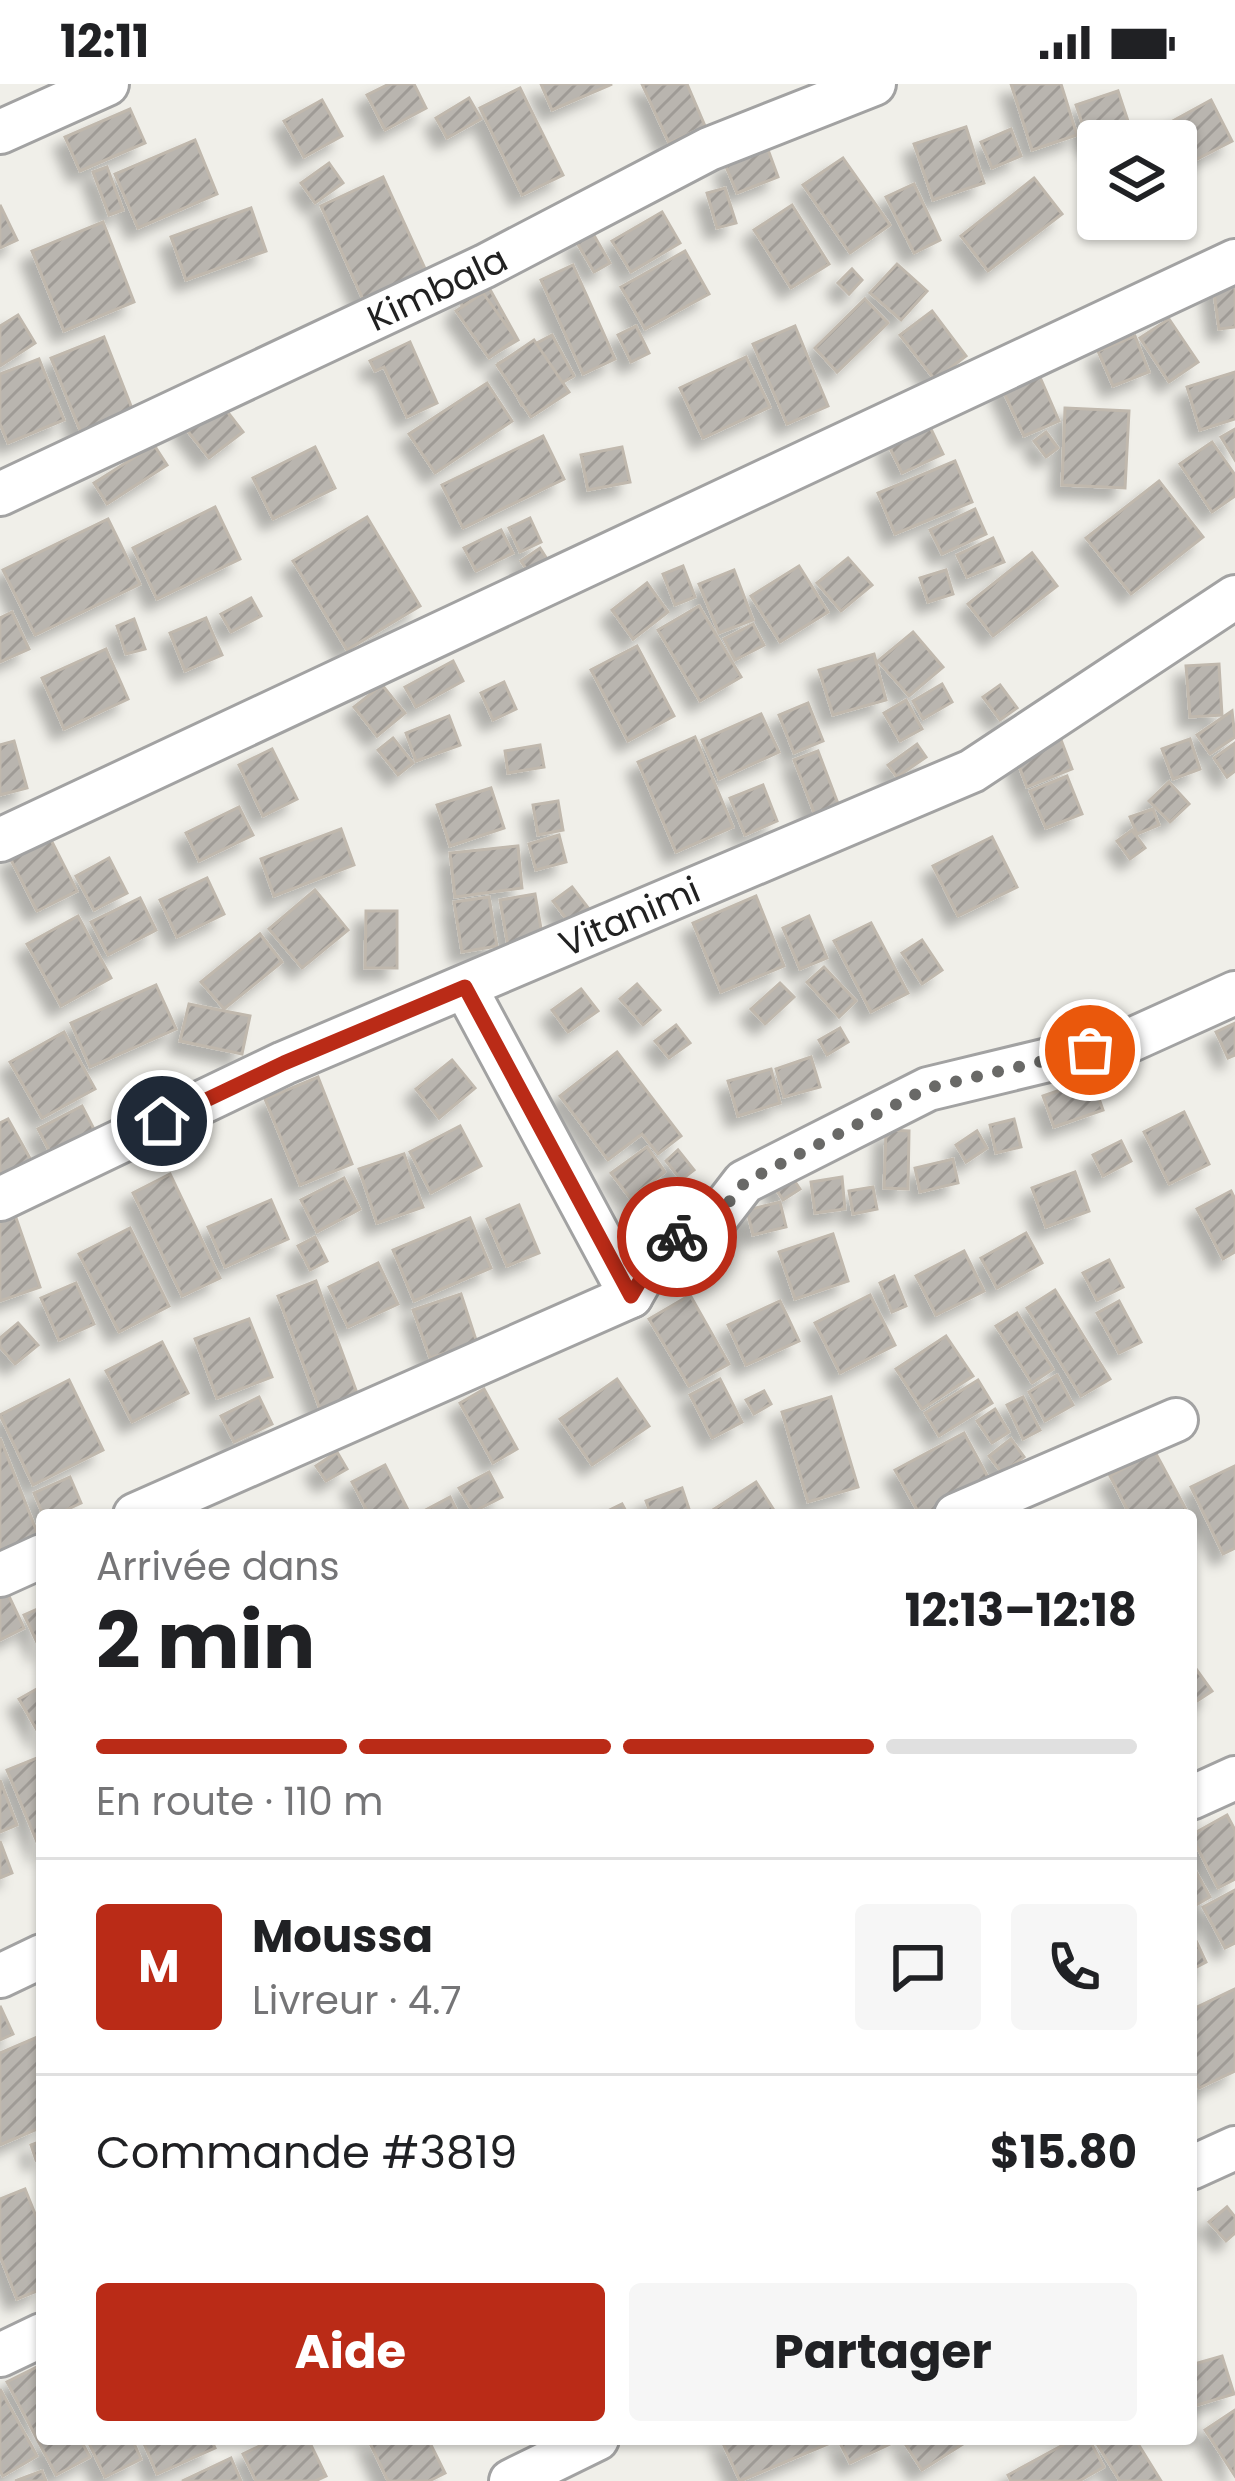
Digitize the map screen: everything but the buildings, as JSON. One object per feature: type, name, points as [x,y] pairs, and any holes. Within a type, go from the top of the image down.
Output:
[{"type":"street","points":[[0,133],[107,84]]},
{"type":"street","name":"Kimbala","points":[[0,494],[485,266],[709,149],[874,84]]},
{"type":"street","points":[[0,840],[1235,260]]},
{"type":"street","name":"Vitanimi","points":[[0,1199],[284,1063],[972,771],[1235,598]]},
{"type":"street","points":[[465,987],[631,1296]]},
{"type":"street","points":[[149,1509],[631,1296],[662,1244],[717,1217],[745,1182],[928,1088],[1131,1040],[1235,993]]},
{"type":"street","points":[[970,1509],[1176,1420]]},
{"type":"street","points":[[0,1575],[36,1559]]},
{"type":"street","points":[[1197,1795],[1235,1778]]},
{"type":"street","points":[[0,1976],[36,1959]]},
{"type":"street","points":[[1197,2165],[1235,2148]]},
{"type":"street","points":[[0,2355],[36,2338]]},
{"type":"street","points":[[511,2481],[585,2445]]},
{"type":"way so far","points":[[677,1237],[717,1217],[745,1182],[928,1088],[1090,1050]]},
{"type":"route","points":[[162,1121],[284,1063],[465,987],[631,1296],[662,1244],[677,1237]]}]
